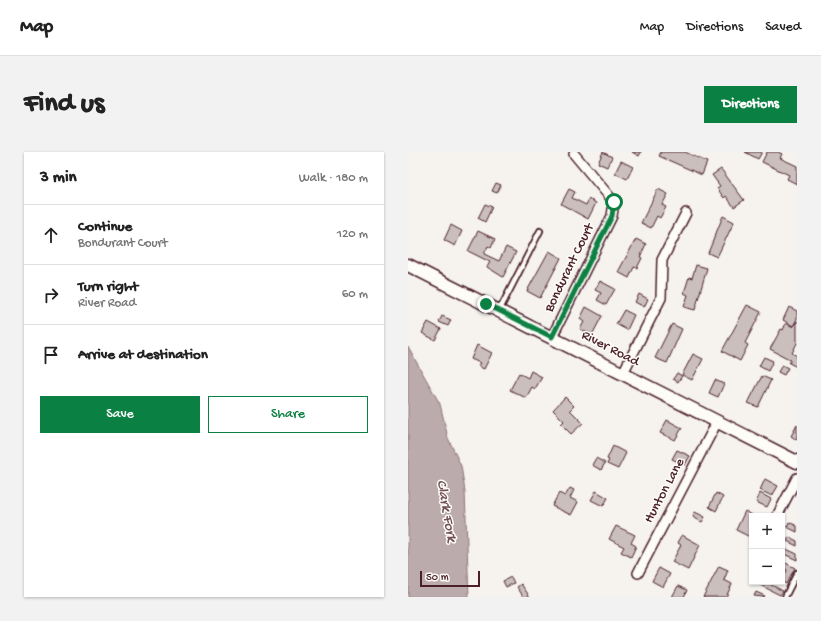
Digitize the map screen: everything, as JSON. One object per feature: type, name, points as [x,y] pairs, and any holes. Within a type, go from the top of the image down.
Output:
[{"type":"street","name":"Bondurant Court","points":[[552,337],[612,216],[614,202],[574,154]]},
{"type":"street","points":[[623,373],[661,298],[662,260],[686,213]]},
{"type":"street","name":"River Road","points":[[408,265],[797,462]]},
{"type":"street","name":"Hunton Lane","points":[[638,573],[718,422]]},
{"type":"street","points":[[779,513],[797,478]]},
{"type":"lane","points":[[499,311],[540,231]]},
{"type":"lane","points":[[785,597],[797,572]]},
{"type":"water","name":"Clark Fork","points":[[408,347],[440,404],[448,438],[461,466],[465,491],[469,597],[408,597]]},
{"type":"building","points":[[603,152],[612,157],[607,167],[598,163]]},
{"type":"building","points":[[632,152],[641,152],[639,156]]},
{"type":"building","points":[[661,152],[685,152],[707,162],[702,175],[659,156]]},
{"type":"building","points":[[745,152],[762,152],[758,159]]},
{"type":"building","points":[[767,152],[778,152],[782,154],[780,158],[797,166],[797,184],[787,179],[789,175],[762,162]]},
{"type":"building","points":[[621,161],[633,167],[627,179],[615,173]]},
{"type":"building","points":[[721,169],[744,200],[734,207],[726,196],[724,198],[717,188],[720,186],[712,175]]},
{"type":"building","points":[[496,183],[501,185],[497,193],[492,191]]},
{"type":"building","points":[[569,189],[575,192],[572,198],[586,205],[589,199],[596,203],[588,219],[561,204]]},
{"type":"building","points":[[658,189],[668,194],[662,205],[666,207],[660,218],[657,216],[651,228],[641,223]]},
{"type":"building","points":[[485,204],[492,207],[485,222],[478,218]]},
{"type":"building","points":[[723,216],[734,222],[717,257],[708,253]]},
{"type":"building","points":[[451,225],[462,231],[455,246],[444,240]]},
{"type":"building","points":[[478,231],[495,239],[491,248],[488,246],[484,254],[499,261],[506,247],[516,252],[503,277],[487,267],[490,262],[468,251]]},
{"type":"building","points":[[636,239],[646,244],[637,268],[634,267],[629,278],[618,272]]},
{"type":"building","points":[[549,251],[561,258],[540,298],[527,291]]},
{"type":"building","points":[[696,265],[707,268],[695,310],[684,307],[688,295],[684,293],[689,277],[692,278]]},
{"type":"building","points":[[600,281],[615,289],[606,305],[597,300],[601,293],[595,290]]},
{"type":"building","points":[[639,294],[648,299],[644,307],[635,302]]},
{"type":"building","points":[[747,305],[761,312],[745,343],[748,345],[740,361],[722,351]]},
{"type":"building","points":[[586,307],[602,316],[592,335],[580,329],[584,322],[580,319]]},
{"type":"building","points":[[789,307],[797,311],[797,319],[793,326],[783,320]]},
{"type":"building","points":[[624,310],[634,315],[627,330],[616,324]]},
{"type":"building","points":[[442,316],[451,320],[448,326],[439,322]]},
{"type":"building","points":[[797,321],[797,343],[792,353],[797,356],[797,367],[789,363],[791,360],[770,349],[786,323],[793,327]]},
{"type":"building","points":[[428,322],[441,329],[435,340],[422,333]]},
{"type":"building","points":[[672,324],[682,329],[667,363],[655,358]]},
{"type":"building","points":[[477,345],[492,353],[484,369],[478,366],[480,363],[471,359]]},
{"type":"building","points":[[693,354],[703,359],[692,380],[682,375]]},
{"type":"building","points":[[764,357],[773,361],[768,371],[759,366]]},
{"type":"building","points":[[782,365],[788,368],[784,375],[778,372]]},
{"type":"building","points":[[531,371],[542,377],[535,389],[532,387],[526,398],[510,390],[519,373],[528,378]]},
{"type":"building","points":[[677,373],[682,376],[678,382],[673,379]]},
{"type":"building","points":[[762,376],[771,380],[758,407],[748,403]]},
{"type":"building","points":[[715,380],[724,384],[718,397],[709,393]]},
{"type":"building","points":[[565,397],[574,406],[570,410],[583,423],[571,434],[561,424],[564,421],[553,410]]},
{"type":"building","points":[[667,420],[682,428],[675,440],[660,433]]},
{"type":"building","points":[[797,425],[797,440],[791,436]]},
{"type":"building","points":[[613,446],[626,453],[618,469],[607,464],[609,460],[607,459]]},
{"type":"building","points":[[677,450],[690,456],[685,465],[672,459]]},
{"type":"building","points":[[596,458],[605,463],[601,470],[592,465]]},
{"type":"building","points":[[765,479],[778,486],[772,496],[760,490]]},
{"type":"building","points":[[570,488],[574,490],[570,498],[578,502],[571,515],[552,506],[559,493],[565,496]]},
{"type":"building","points":[[596,491],[608,498],[603,506],[591,500]]},
{"type":"building","points":[[716,493],[723,497],[716,511],[709,507]]},
{"type":"building","points":[[760,493],[771,499],[767,507],[756,502]]},
{"type":"building","points":[[745,511],[749,513],[749,536],[736,530]]},
{"type":"building","points":[[695,512],[705,517],[702,522],[693,517]]},
{"type":"building","points":[[789,522],[797,526],[797,532],[787,527]]},
{"type":"building","points":[[616,526],[635,535],[631,543],[636,546],[631,557],[621,552],[624,547],[609,539]]},
{"type":"building","points":[[682,535],[700,545],[688,570],[672,562],[681,545],[678,543]]},
{"type":"building","points":[[789,537],[797,541],[797,546],[787,541]]},
{"type":"building","points":[[785,548],[797,554],[797,560],[785,554]]},
{"type":"building","points":[[785,563],[795,568],[786,584],[785,574],[787,570],[785,569]]},
{"type":"building","points":[[719,566],[728,570],[724,580],[732,584],[726,597],[703,597]]},
{"type":"building","points":[[659,568],[670,574],[663,587],[652,581]]},
{"type":"building","points":[[511,577],[514,583],[506,587],[503,581]]},
{"type":"building","points":[[521,584],[530,597],[522,597],[523,596],[517,587]]},
{"type":"building","points":[[760,585],[772,585],[783,591],[780,595]]},
{"type":"building","points":[[678,586],[687,590],[684,597],[672,597]]},
{"type":"building","points":[[756,592],[765,596],[754,596]]},
{"type":"route","points":[[486,304],[552,337],[612,216],[614,202]]}]
